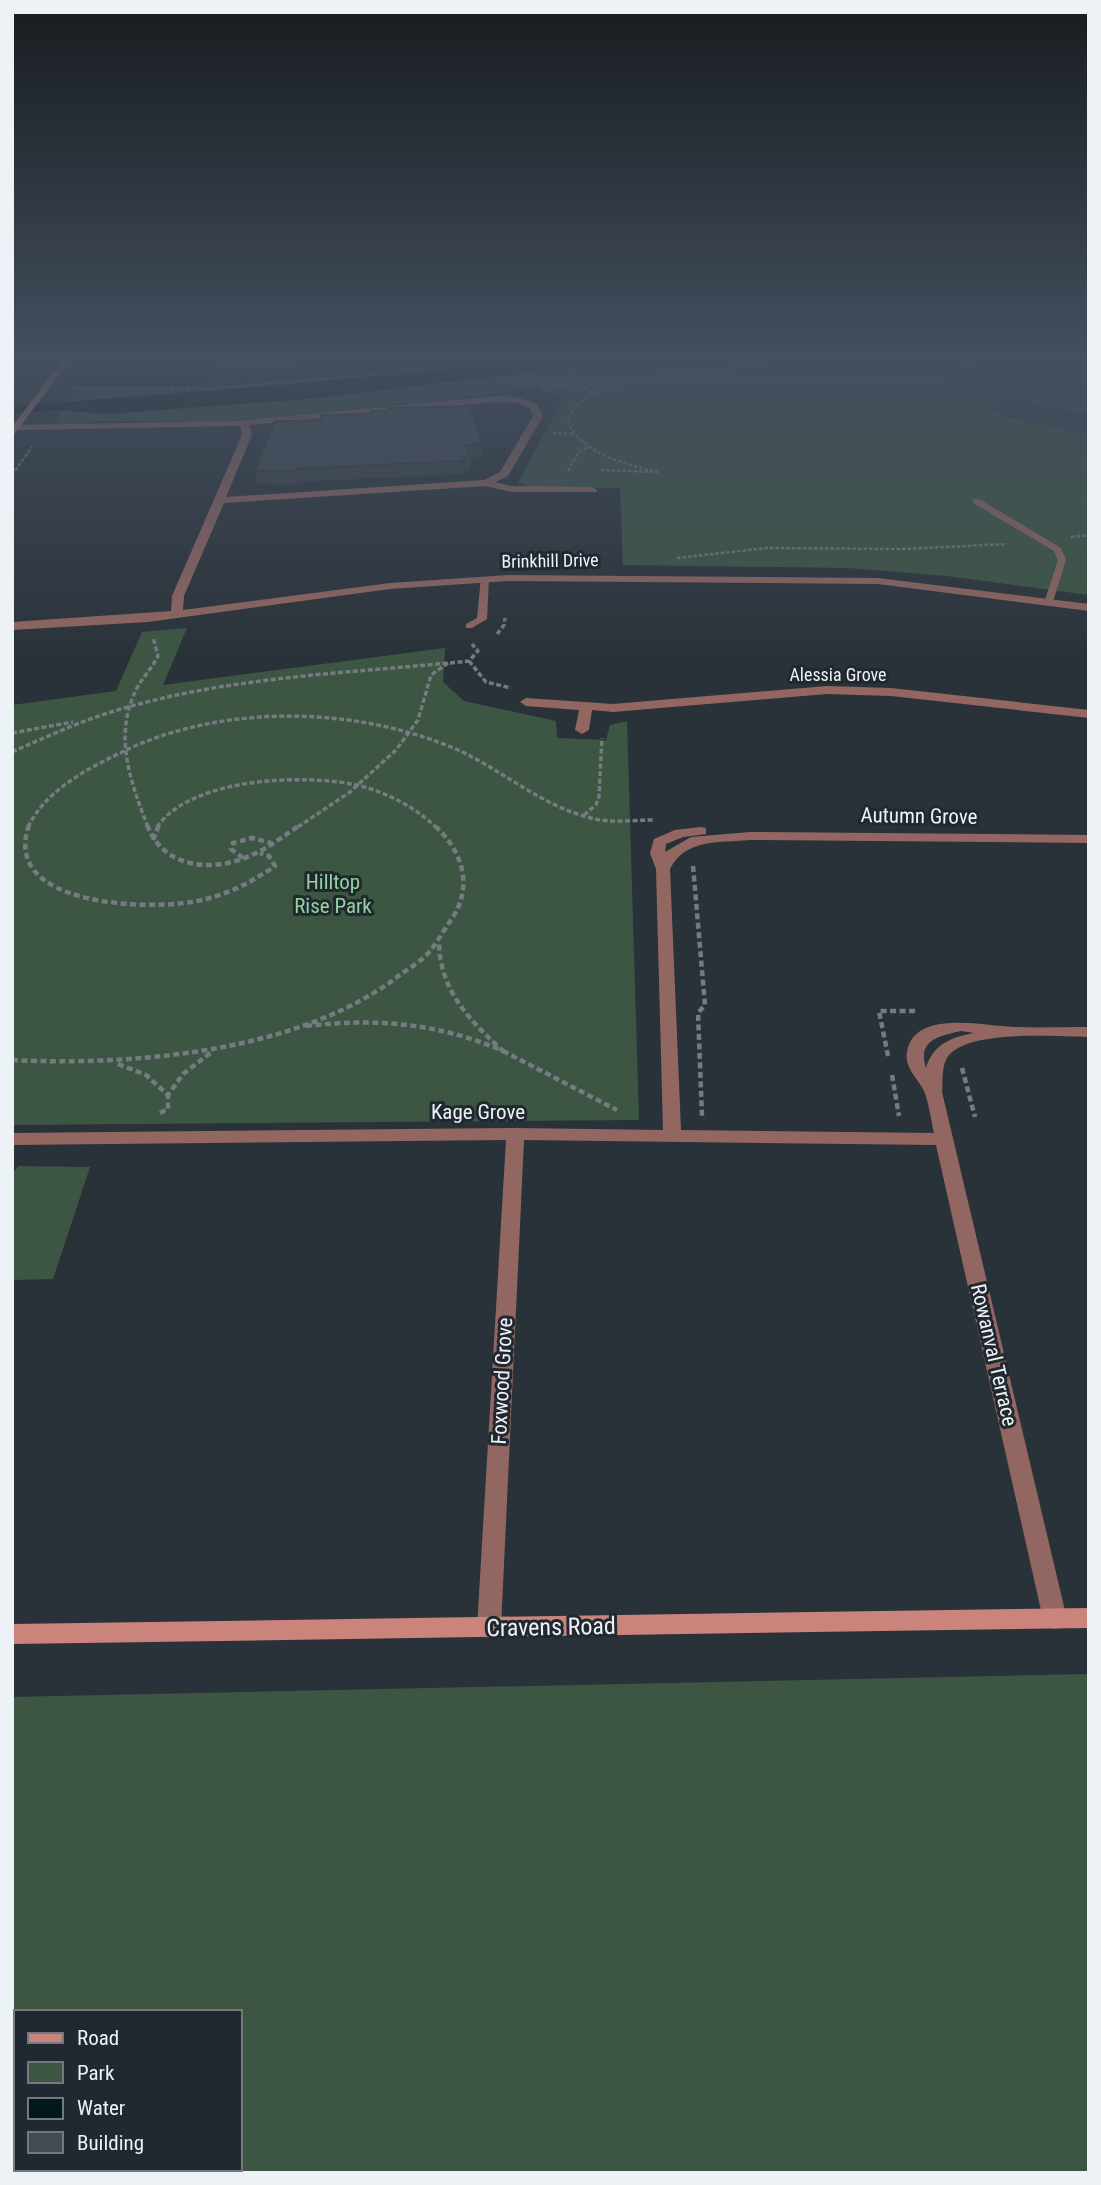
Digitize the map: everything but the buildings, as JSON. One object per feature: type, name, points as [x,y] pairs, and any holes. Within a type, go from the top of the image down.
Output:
[{"type":"street","points":[[177,614],[178,596],[239,456]]},
{"type":"street","points":[[486,483],[504,474],[515,456]]},
{"type":"street","points":[[221,500],[486,483],[511,489],[592,490]]},
{"type":"street","name":"Brinkhill Drive","points":[[12,626],[148,618],[390,586],[484,579],[878,581],[1089,608]]},
{"type":"street","name":"Alessia Grove","points":[[526,702],[613,708],[827,690],[891,692],[1089,714]]},
{"type":"street","points":[[582,730],[586,707]]},
{"type":"street","name":"Autumn Grove","points":[[672,1136],[665,1024],[668,973],[663,869],[670,853],[691,841],[750,836],[1089,839]]},
{"type":"street","name":"Rowanval Terrace","points":[[933,1092],[916,1065],[915,1054],[919,1042],[929,1033],[961,1026],[1012,1032],[1089,1032]]},
{"type":"street","name":"Rowanval Terrace","points":[[1012,1032],[968,1039],[950,1045],[935,1065],[933,1092],[1055,1619]]},
{"type":"street","name":"Kage Grove","points":[[12,1139],[515,1134],[944,1139]]},
{"type":"street","name":"Foxwood Grove","points":[[489,1628],[515,1134]]},
{"type":"street","name":"Cravens Road","points":[[12,1634],[1089,1618]]},
{"type":"lane","points":[[976,501],[1058,550],[1062,561],[1049,603]]},
{"type":"lane","points":[[469,626],[482,619],[484,579]]},
{"type":"path","points":[[562,475],[574,464],[577,456]]},
{"type":"path","points":[[668,578],[669,561],[710,552],[766,548],[947,548],[1089,535]]},
{"type":"path","points":[[148,618],[158,656],[130,705],[122,734],[123,751],[153,840],[161,851],[188,863],[216,865],[260,853],[357,785],[389,757],[411,732],[427,697],[431,675],[448,663]]},
{"type":"path","points":[[12,752],[82,721],[130,705],[238,685],[448,663],[475,657],[478,652],[467,641]]},
{"type":"path","points":[[260,853],[273,861],[275,866],[269,872],[233,890],[178,903],[117,905],[89,901],[48,885],[25,861],[22,849],[25,835],[39,810],[83,773],[123,751],[181,732],[266,719],[318,718],[411,732],[478,760],[530,792],[584,815],[605,820],[665,820]]},
{"type":"path","points":[[12,733],[82,721]]},
{"type":"path","points":[[584,815],[596,805],[599,796],[603,731]]},
{"type":"path","points":[[12,1060],[114,1063],[215,1049],[295,1028],[327,1016],[391,982],[420,961],[439,940],[461,906],[465,883],[461,863],[451,844],[435,826],[415,810],[357,785],[295,780],[272,781],[222,790],[193,799],[161,818],[153,840]]},
{"type":"path","points":[[244,859],[231,849],[233,843],[252,838],[271,843]]},
{"type":"path","points":[[439,940],[440,964],[456,1001],[480,1030],[503,1051]]},
{"type":"path","points":[[888,1116],[901,1116],[879,1011],[921,1012]]},
{"type":"path","points":[[295,1028],[324,1024],[390,1023],[463,1035],[482,1040],[603,1105],[626,1112],[715,1114]]},
{"type":"path","points":[[114,1063],[149,1076],[162,1085],[168,1095],[183,1074],[215,1049]]},
{"type":"path","points":[[961,1062],[975,1117]]},
{"type":"green space","points":[[532,456],[1089,456],[1089,595],[946,576],[848,568],[623,565],[620,488],[528,487],[518,482]]},
{"type":"green space","name":"Hilltop Rise Park","points":[[187,628],[163,685],[445,648],[443,682],[464,701],[556,721],[557,738],[606,740],[610,725],[627,721],[639,1120],[12,1125],[12,705],[116,691],[142,632]]},
{"type":"green space","points":[[18,1166],[90,1167],[53,1279],[12,1280],[12,1175]]},
{"type":"green space","points":[[1089,1674],[1089,2173],[12,2173],[12,1697]]}]
